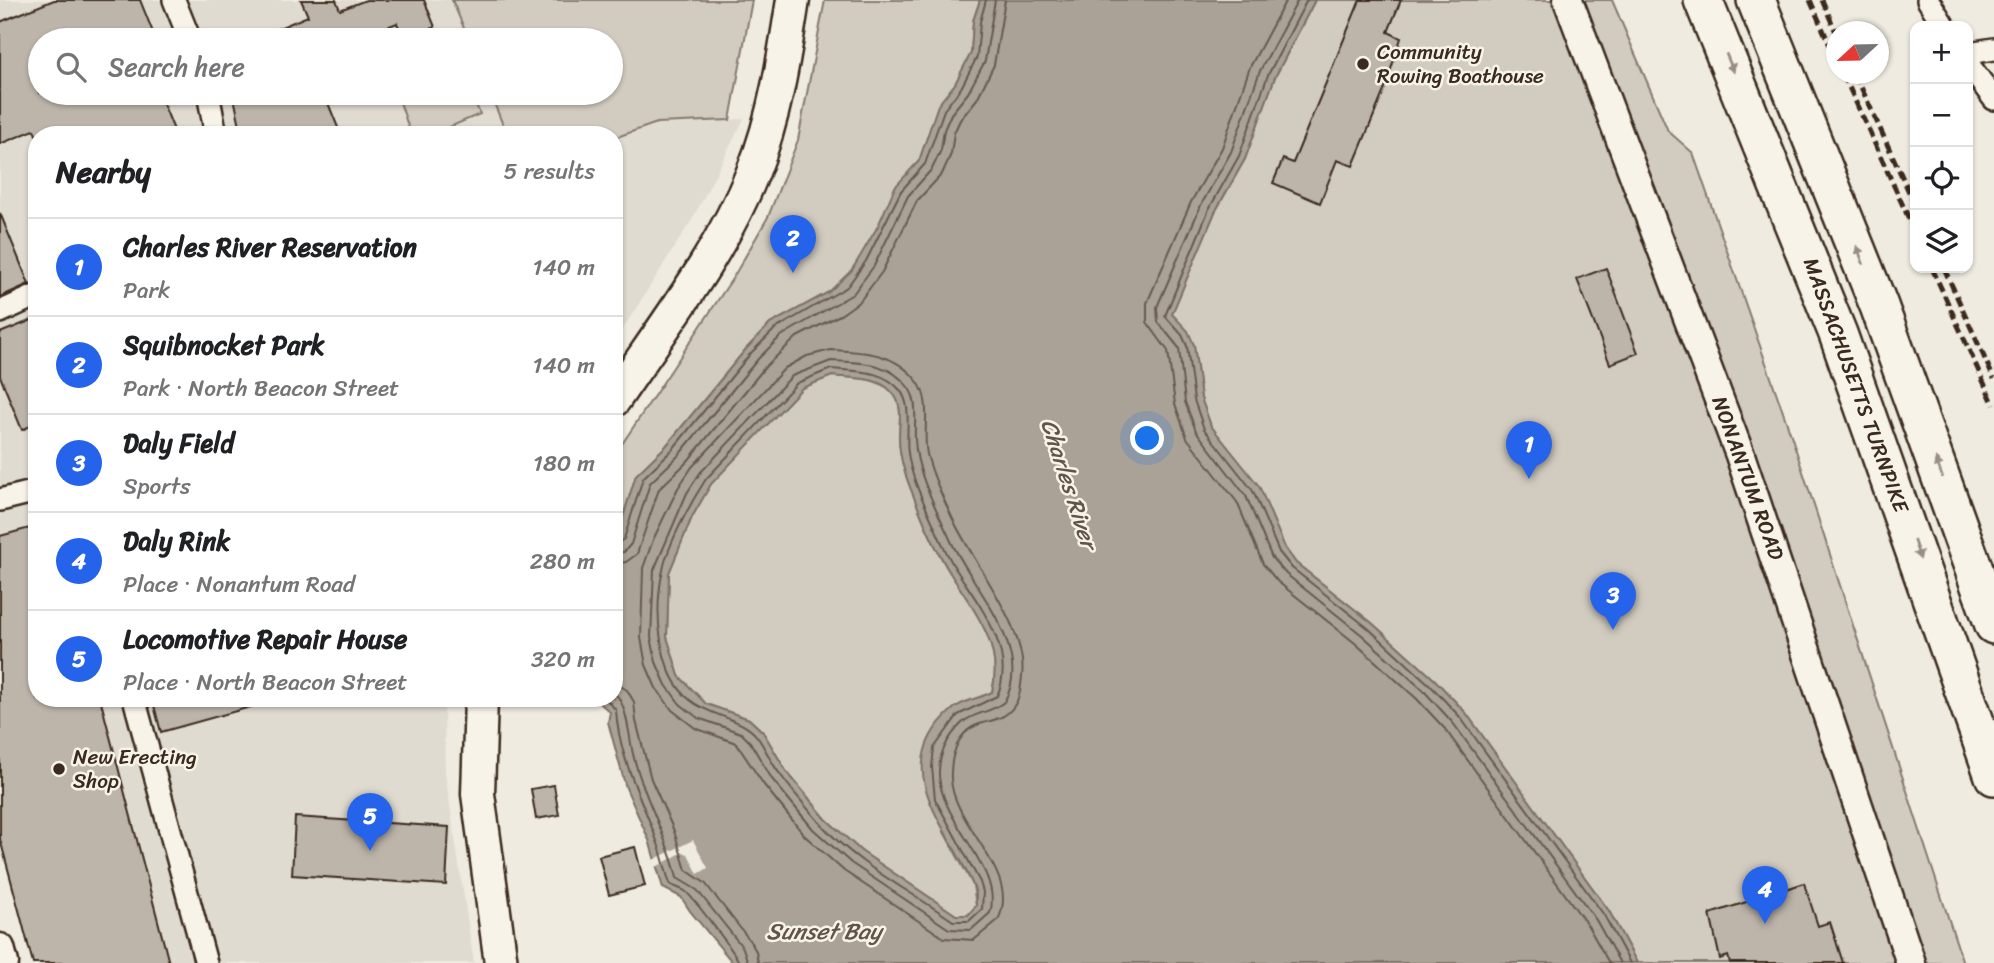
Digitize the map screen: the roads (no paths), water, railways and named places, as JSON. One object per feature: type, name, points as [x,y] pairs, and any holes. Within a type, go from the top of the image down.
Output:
[{"type":"highway","name":"MASSACHUSETTS TURNPIKE","points":[[1703,0],[1839,334],[1932,592],[1994,776]]},
{"type":"highway","points":[[1756,0],[1865,269],[1994,625]]},
{"type":"main road","points":[[623,387],[709,258],[749,181],[775,101],[793,0]]},
{"type":"main road","name":"NONANTUM ROAD","points":[[1568,0],[1732,431],[1911,963]]},
{"type":"main road","points":[[481,707],[478,802],[500,963]]},
{"type":"main road","points":[[0,948],[4,963]]},
{"type":"street","points":[[174,0],[186,28]]},
{"type":"street","points":[[1928,0],[1941,21]]},
{"type":"street","points":[[1973,52],[1994,49]]},
{"type":"street","points":[[1973,71],[1994,99]]},
{"type":"street","points":[[210,105],[214,126]]},
{"type":"street","points":[[0,313],[28,299]]},
{"type":"street","points":[[0,500],[28,493]]},
{"type":"street","points":[[136,707],[206,963]]},
{"type":"water","points":[[980,0],[1315,0],[1275,77],[1245,159],[1215,212],[1172,314],[1188,331],[1194,345],[1201,398],[1211,426],[1259,486],[1285,548],[1296,563],[1372,623],[1435,680],[1466,713],[1609,911],[1637,963],[733,963],[681,897],[663,888],[649,840],[626,788],[608,722],[610,712],[604,707],[623,707],[623,517],[636,475],[666,446],[770,324],[829,292],[852,270],[878,226],[895,187],[919,161],[938,105],[955,84],[971,53],[973,21]],"holes":[[[832,376],[882,384],[895,396],[900,411],[900,448],[912,492],[937,550],[978,616],[991,645],[995,676],[992,692],[953,709],[933,732],[924,755],[924,778],[930,801],[976,893],[976,906],[968,915],[956,915],[861,851],[826,819],[786,771],[763,732],[749,719],[706,704],[679,676],[667,637],[669,573],[692,517],[711,484],[802,388]]]},
{"type":"railway","points":[[1810,0],[1826,36]]},
{"type":"railway","points":[[1822,0],[1831,21]]},
{"type":"railway","points":[[1848,84],[1910,221]]},
{"type":"railway","points":[[1860,84],[1910,194]]},
{"type":"railway","points":[[1934,273],[1994,405]]},
{"type":"railway","points":[[1946,273],[1994,379]]},
{"type":"place","name":"Community Rowing Boathouse","points":[[1363,64]]},
{"type":"place","name":"Squibnocket Park","points":[[793,273]]},
{"type":"place","name":"Charles River Reservation","points":[[1529,479]]},
{"type":"place","name":"Daly Field","points":[[1613,630]]},
{"type":"place","name":"New Erecting Shop","points":[[59,769]]},
{"type":"place","name":"Locomotive Repair House","points":[[370,851]]},
{"type":"place","name":"Daly Rink","points":[[1765,924]]},
{"type":"water label","name":"Charles River","points":[[1069,484]]},
{"type":"water label","name":"Sunset Bay","points":[[824,931]]}]
